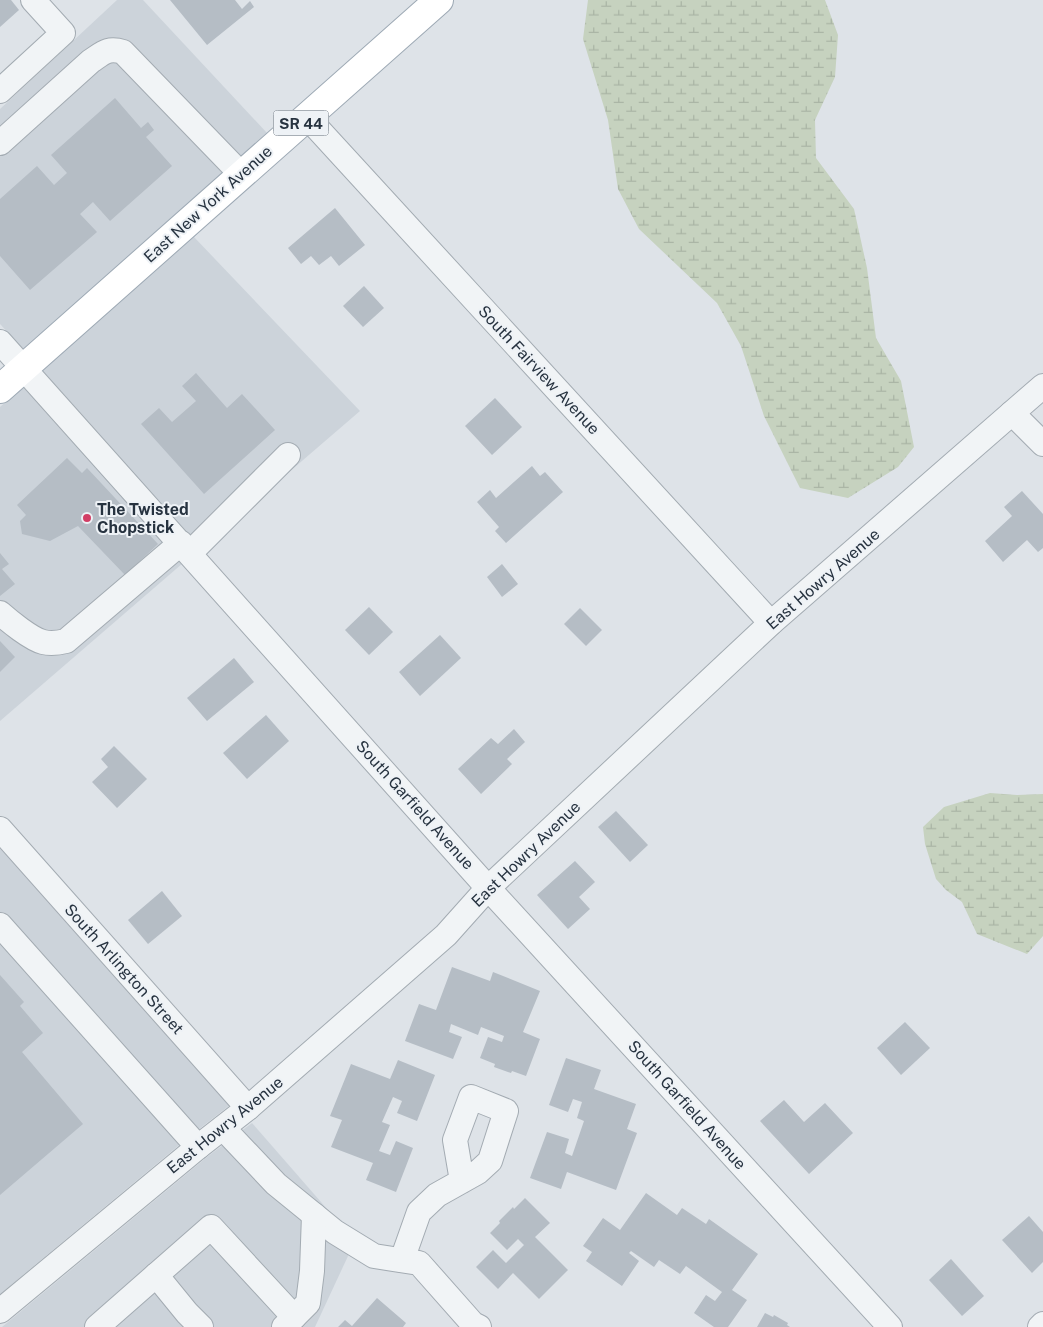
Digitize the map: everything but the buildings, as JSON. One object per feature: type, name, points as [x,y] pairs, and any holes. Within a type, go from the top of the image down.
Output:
[{"type":"main road","name":"East New York Avenue","points":[[0,389],[439,0]]},
{"type":"street","points":[[0,91],[63,33],[33,0]]},
{"type":"street","points":[[0,143],[92,62],[104,52],[112,49],[123,52],[242,175]]},
{"type":"street","name":"South Fairview Avenue","points":[[307,117],[771,623]]},
{"type":"street","name":"South Garfield Avenue","points":[[0,342],[488,888],[890,1327]]},
{"type":"street","name":"East Howry Avenue","points":[[0,1312],[198,1147],[248,1108],[446,935],[488,888],[771,623],[1043,386]]},
{"type":"street","points":[[1012,413],[1043,444]]},
{"type":"street","points":[[0,613],[40,642],[53,644],[66,641],[185,548],[288,455]]},
{"type":"street","name":"South Arlington Street","points":[[0,829],[248,1108]]},
{"type":"street","points":[[0,925],[198,1147]]},
{"type":"street","points":[[222,1128],[276,1184],[335,1232],[374,1256],[419,1263],[473,1324],[479,1327]]},
{"type":"street","points":[[402,1260],[419,1212],[437,1195],[462,1181]]},
{"type":"street","points":[[106,1324],[156,1275],[211,1227],[289,1322],[308,1302],[312,1271],[314,1215]]},
{"type":"street","points":[[156,1275],[201,1327]]},
{"type":"street","points":[[1040,1327],[1043,1324]]},
{"type":"shaded area","points":[[117,0],[143,0],[268,134],[24,350],[0,324],[0,109]]},
{"type":"shaded area","points":[[213,218],[194,237],[360,411],[201,548],[42,370]]},
{"type":"shaded area","points":[[24,386],[183,563],[0,721],[0,407]]},
{"type":"shaded area","points":[[0,847],[230,1105],[0,1294]]},
{"type":"shaded area","points":[[252,1123],[355,1241],[315,1327],[2,1327],[207,1157]]},
{"type":"green space","points":[[588,0],[825,0],[838,35],[835,77],[815,120],[816,158],[854,209],[867,268],[876,338],[901,381],[914,447],[898,467],[848,498],[800,488],[764,416],[741,346],[717,303],[639,229],[618,189],[608,120],[583,39]]},
{"type":"green space","points":[[990,793],[1043,794],[1043,936],[1027,954],[977,934],[962,902],[946,890],[936,879],[925,844],[923,827],[944,807]]},
{"type":"place","name":"The Twisted Chopstick","points":[[87,518]]}]
